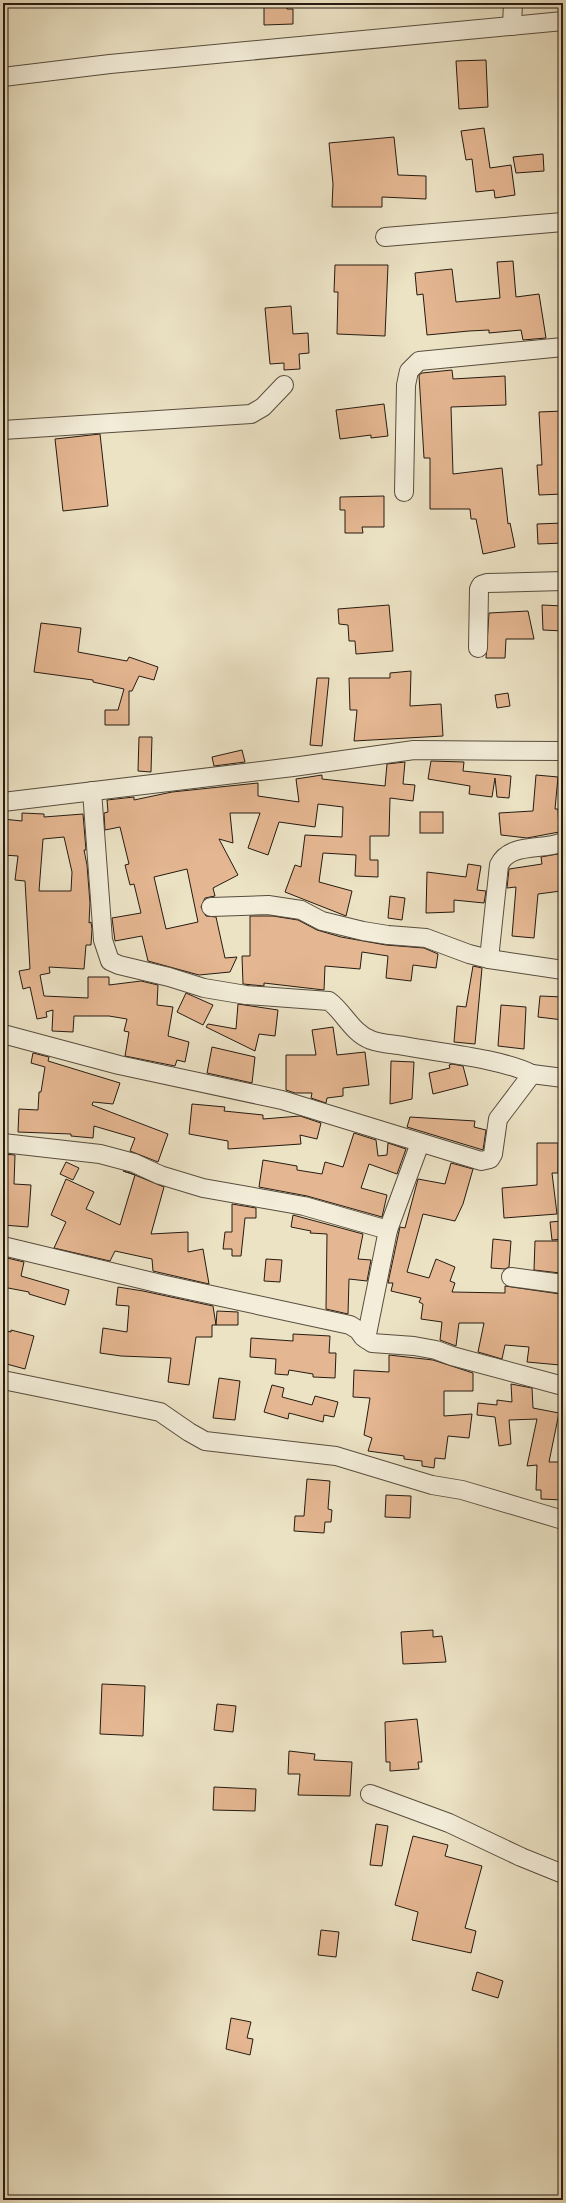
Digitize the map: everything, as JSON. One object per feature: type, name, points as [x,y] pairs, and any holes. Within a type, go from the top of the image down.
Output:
[{"type":"street","points":[[512,26],[513,3]]},
{"type":"street","points":[[3,78],[110,64],[563,21]]},
{"type":"street","points":[[385,237],[563,222]]},
{"type":"street","points":[[404,492],[406,385],[408,371],[418,361],[563,347]]},
{"type":"street","points":[[3,430],[251,414],[263,407],[284,385]]},
{"type":"street","points":[[478,648],[479,589],[481,585],[487,583],[563,581]]},
{"type":"street","points":[[3,802],[351,760],[414,750],[563,751]]},
{"type":"street","points":[[92,791],[103,940],[110,961],[119,965],[169,977],[204,988],[246,995],[329,1001],[339,1008],[349,1023],[371,1040],[492,1062],[523,1069],[532,1074],[563,1078]]},
{"type":"street","points":[[489,959],[499,865],[503,857],[511,852],[563,842]]},
{"type":"street","points":[[211,908],[268,905],[301,910],[322,921],[388,935],[426,938],[469,954],[489,959],[563,970]]},
{"type":"street","points":[[3,1034],[119,1065],[282,1100],[420,1143],[481,1160],[490,1159],[493,1154],[498,1119],[532,1074]]},
{"type":"street","points":[[3,1143],[100,1154],[134,1163],[160,1175],[203,1188],[304,1206],[388,1230]]},
{"type":"street","points":[[366,1340],[388,1230],[420,1143]]},
{"type":"street","points":[[3,1246],[186,1290],[350,1325],[358,1330],[366,1340],[372,1344],[436,1350],[452,1356],[563,1386]]},
{"type":"street","points":[[511,1277],[563,1284]]},
{"type":"street","points":[[3,1380],[160,1412],[189,1432],[205,1440],[336,1456],[432,1485],[462,1490],[563,1520]]},
{"type":"street","points":[[370,1794],[449,1823],[521,1857],[563,1874]]},
{"type":"building","points":[[264,3],[287,3],[287,9],[293,9],[293,24],[264,25]]},
{"type":"building","points":[[486,60],[488,107],[459,109],[456,61]]},
{"type":"building","points":[[484,128],[490,168],[511,165],[515,195],[495,198],[494,190],[476,192],[472,159],[466,160],[461,131]]},
{"type":"building","points":[[394,137],[398,175],[426,176],[426,199],[382,197],[382,207],[332,207],[333,184],[329,143]]},
{"type":"building","points":[[543,154],[544,171],[516,173],[513,157]]},
{"type":"building","points":[[513,261],[516,297],[539,294],[546,338],[523,340],[521,330],[489,333],[489,330],[469,331],[427,335],[423,294],[417,295],[415,273],[452,269],[456,302],[500,298],[497,262]]},
{"type":"building","points":[[335,265],[388,265],[385,336],[337,334],[338,292],[334,292]]},
{"type":"building","points":[[291,306],[293,334],[308,333],[309,353],[299,354],[300,369],[284,370],[284,363],[270,364],[265,308]]},
{"type":"building","points":[[452,370],[453,379],[505,376],[506,405],[451,407],[453,474],[502,468],[508,524],[510,523],[515,547],[483,554],[476,519],[471,519],[470,509],[430,509],[430,458],[424,458],[419,375],[422,373]]},
{"type":"building","points":[[384,404],[388,436],[371,438],[371,435],[340,439],[336,410]]},
{"type":"building","points":[[563,411],[563,494],[539,495],[537,465],[542,465],[539,412]]},
{"type":"building","points":[[100,434],[108,506],[63,511],[55,439]]},
{"type":"building","points":[[384,496],[384,527],[362,527],[363,533],[345,533],[345,510],[340,510],[340,497]]},
{"type":"building","points":[[563,523],[563,543],[538,544],[537,524]]},
{"type":"building","points":[[389,605],[393,651],[356,654],[355,641],[349,641],[348,625],[339,624],[338,609]]},
{"type":"building","points":[[542,605],[563,606],[563,631],[543,630]]},
{"type":"building","points":[[528,611],[534,639],[506,639],[505,658],[486,658],[489,613]]},
{"type":"building","points":[[41,623],[81,628],[78,652],[127,661],[129,657],[158,667],[154,680],[139,676],[132,691],[129,691],[129,725],[105,725],[105,710],[118,710],[124,689],[93,682],[93,680],[34,672]]},
{"type":"building","points":[[411,671],[410,706],[441,704],[443,736],[354,741],[357,710],[350,710],[349,678],[390,678],[390,673]]},
{"type":"building","points":[[317,678],[329,678],[322,746],[310,745]]},
{"type":"building","points":[[508,693],[510,706],[497,708],[495,695]]},
{"type":"building","points":[[139,737],[152,737],[151,772],[138,771]]},
{"type":"building","points":[[242,750],[245,762],[214,766],[212,757]]},
{"type":"building","points":[[431,761],[464,762],[463,771],[511,776],[509,798],[497,797],[495,778],[492,797],[469,794],[470,786],[428,779]]},
{"type":"building","points":[[405,762],[403,784],[415,785],[413,801],[390,798],[389,836],[370,836],[370,860],[378,860],[378,877],[355,876],[356,855],[323,853],[319,882],[352,891],[346,916],[285,892],[295,865],[301,867],[305,835],[342,837],[343,807],[318,804],[315,827],[279,822],[268,855],[248,848],[260,813],[230,813],[233,843],[219,839],[238,875],[213,888],[215,896],[205,898],[201,907],[206,916],[216,917],[225,958],[237,957],[230,972],[199,975],[148,961],[142,936],[115,941],[112,918],[141,913],[134,884],[130,885],[125,865],[129,864],[120,827],[105,830],[104,813],[108,812],[107,800],[134,797],[134,800],[172,792],[258,783],[258,796],[299,802],[296,779],[322,775],[322,779],[385,786],[387,764]],"holes":[[[187,869],[198,922],[166,929],[154,877]]]},
{"type":"building","points":[[536,775],[558,777],[555,809],[558,809],[559,832],[527,838],[501,835],[499,813],[533,811]]},
{"type":"building","points":[[420,812],[443,812],[443,833],[420,833]]},
{"type":"building","points":[[22,813],[44,814],[44,817],[83,814],[86,850],[84,850],[87,865],[90,903],[89,923],[91,922],[92,929],[91,945],[86,945],[84,969],[49,967],[50,973],[40,975],[44,996],[88,998],[88,977],[109,977],[109,985],[141,981],[158,985],[157,1005],[173,1007],[168,1036],[189,1042],[185,1062],[177,1060],[175,1066],[125,1056],[129,1032],[124,1031],[127,1019],[109,1016],[74,1016],[73,1032],[52,1031],[53,1010],[46,1012],[47,1017],[37,1019],[30,987],[23,989],[19,971],[30,969],[25,881],[15,880],[18,856],[3,855],[3,819],[22,821]],"holes":[[[64,837],[72,872],[71,891],[39,891],[43,839]]]},
{"type":"building","points":[[563,853],[563,872],[559,872],[561,891],[538,894],[534,938],[512,936],[516,887],[507,888],[509,869],[542,864],[541,857]]},
{"type":"building","points":[[468,864],[481,866],[477,890],[486,891],[484,903],[454,900],[454,912],[426,913],[427,872],[466,877]]},
{"type":"building","points":[[390,896],[405,898],[402,920],[388,918]]},
{"type":"building","points":[[250,916],[273,916],[298,920],[317,930],[341,937],[386,945],[424,948],[438,954],[436,968],[413,965],[411,981],[386,978],[388,956],[362,952],[360,969],[325,966],[324,990],[264,983],[264,986],[243,984],[242,956],[250,956]]},
{"type":"building","points":[[473,966],[482,968],[475,1044],[454,1042],[457,1006],[466,1007]]},
{"type":"building","points":[[186,993],[213,1005],[203,1025],[177,1012]]},
{"type":"building","points":[[540,996],[563,997],[563,1020],[538,1017]]},
{"type":"building","points":[[238,1004],[278,1010],[275,1036],[259,1034],[255,1051],[206,1027],[208,1024],[236,1029]]},
{"type":"building","points":[[501,1005],[526,1007],[524,1049],[498,1046]]},
{"type":"building","points":[[333,1027],[337,1055],[365,1052],[369,1085],[343,1088],[343,1096],[327,1098],[326,1103],[311,1098],[312,1093],[295,1093],[286,1090],[286,1055],[316,1055],[312,1030]]},
{"type":"building","points":[[212,1047],[255,1057],[252,1083],[207,1073]]},
{"type":"building","points":[[33,1053],[49,1057],[48,1061],[120,1083],[113,1104],[93,1102],[92,1105],[168,1134],[158,1162],[130,1151],[135,1138],[94,1126],[93,1138],[71,1136],[71,1134],[18,1132],[19,1109],[38,1110],[39,1092],[41,1092],[45,1067],[31,1063]]},
{"type":"building","points":[[391,1061],[414,1062],[412,1099],[390,1104]]},
{"type":"building","points":[[452,1064],[463,1066],[468,1085],[433,1094],[429,1073],[450,1068],[449,1065]]},
{"type":"building","points":[[192,1104],[225,1107],[224,1111],[263,1115],[263,1119],[300,1116],[321,1123],[317,1139],[300,1135],[301,1144],[228,1149],[228,1141],[189,1134]]},
{"type":"building","points":[[410,1117],[475,1121],[474,1127],[486,1130],[483,1150],[407,1127]]},
{"type":"building","points":[[354,1133],[376,1140],[378,1156],[387,1155],[388,1143],[406,1149],[397,1174],[369,1164],[361,1188],[387,1195],[382,1217],[307,1196],[259,1187],[263,1160],[297,1166],[297,1170],[322,1174],[325,1162],[343,1167]]},
{"type":"building","points":[[537,1143],[558,1143],[558,1173],[552,1173],[557,1214],[504,1218],[502,1188],[537,1185]]},
{"type":"building","points":[[3,1154],[15,1155],[14,1184],[31,1185],[28,1227],[3,1225]]},
{"type":"building","points":[[66,1162],[79,1168],[73,1180],[60,1174]]},
{"type":"building","points":[[451,1163],[473,1169],[463,1204],[455,1221],[423,1214],[407,1272],[429,1278],[436,1259],[455,1267],[450,1281],[455,1283],[452,1292],[505,1293],[505,1286],[560,1294],[559,1308],[563,1307],[563,1331],[559,1332],[560,1365],[527,1362],[529,1347],[505,1345],[502,1359],[478,1352],[484,1323],[459,1323],[456,1346],[440,1340],[442,1322],[421,1319],[423,1304],[419,1302],[421,1298],[391,1291],[393,1283],[388,1283],[400,1227],[405,1228],[418,1179],[445,1184]]},
{"type":"building","points":[[135,1175],[164,1187],[151,1234],[188,1232],[188,1252],[203,1249],[209,1284],[153,1271],[152,1259],[115,1251],[110,1261],[54,1248],[66,1222],[51,1215],[66,1179],[94,1192],[86,1209],[120,1225]]},
{"type":"building","points":[[232,1204],[256,1208],[256,1218],[245,1218],[241,1256],[232,1256],[232,1249],[223,1249],[225,1232],[232,1232]]},
{"type":"building","points":[[293,1215],[363,1234],[358,1259],[371,1260],[367,1281],[349,1279],[348,1314],[326,1309],[327,1234],[310,1233],[311,1231],[291,1227]]},
{"type":"building","points":[[563,1221],[563,1239],[552,1240],[550,1222]]},
{"type":"building","points":[[493,1239],[511,1241],[509,1267],[505,1269],[491,1268]]},
{"type":"building","points":[[535,1241],[561,1241],[560,1273],[534,1270]]},
{"type":"building","points":[[3,1257],[24,1262],[21,1276],[69,1290],[65,1305],[29,1294],[29,1292],[3,1287]]},
{"type":"building","points":[[266,1259],[282,1260],[280,1282],[264,1281]]},
{"type":"building","points":[[118,1287],[213,1306],[216,1325],[212,1325],[212,1337],[196,1337],[189,1385],[168,1382],[171,1358],[121,1356],[100,1353],[103,1328],[127,1332],[129,1306],[116,1305]]},
{"type":"building","points":[[217,1311],[238,1312],[238,1325],[216,1325]]},
{"type":"building","points":[[3,1330],[11,1332],[11,1330],[34,1336],[25,1369],[3,1363]]},
{"type":"building","points":[[293,1334],[330,1336],[329,1353],[336,1353],[335,1378],[313,1377],[313,1374],[289,1370],[288,1375],[275,1374],[276,1359],[250,1357],[251,1338],[293,1341]]},
{"type":"building","points":[[389,1355],[433,1360],[473,1373],[473,1391],[444,1391],[444,1416],[472,1414],[469,1438],[448,1436],[445,1459],[435,1458],[434,1468],[422,1466],[422,1461],[404,1459],[404,1456],[368,1451],[372,1438],[364,1435],[370,1398],[353,1397],[354,1370],[389,1372]]},
{"type":"building","points":[[219,1378],[240,1381],[235,1420],[213,1418]]},
{"type":"building","points":[[511,1384],[532,1388],[533,1408],[559,1413],[549,1462],[563,1462],[563,1500],[541,1499],[541,1490],[536,1490],[537,1465],[527,1466],[537,1419],[509,1420],[511,1444],[499,1446],[495,1417],[477,1415],[478,1403],[497,1405],[497,1400],[512,1402]]},
{"type":"building","points":[[272,1385],[284,1388],[282,1397],[312,1405],[315,1396],[338,1402],[334,1417],[324,1415],[323,1422],[289,1413],[288,1419],[264,1412]]},
{"type":"building","points":[[307,1479],[330,1481],[328,1509],[332,1510],[331,1522],[325,1522],[324,1533],[294,1531],[295,1516],[304,1516]]},
{"type":"building","points":[[386,1495],[411,1496],[410,1518],[385,1517]]},
{"type":"building","points":[[433,1630],[433,1637],[442,1636],[446,1662],[403,1664],[401,1632]]},
{"type":"building","points":[[102,1684],[145,1686],[143,1736],[100,1734]]},
{"type":"building","points":[[217,1704],[236,1706],[233,1732],[214,1730]]},
{"type":"building","points":[[417,1719],[422,1762],[418,1762],[419,1769],[390,1771],[390,1762],[386,1762],[385,1722]]},
{"type":"building","points":[[289,1751],[315,1754],[314,1760],[352,1762],[350,1796],[298,1795],[300,1774],[288,1774]]},
{"type":"building","points":[[214,1787],[256,1789],[255,1811],[213,1810]]},
{"type":"building","points":[[376,1824],[388,1826],[382,1866],[370,1865]]},
{"type":"building","points":[[413,1836],[448,1845],[445,1856],[482,1866],[465,1928],[476,1931],[471,1953],[412,1940],[418,1912],[395,1905]]},
{"type":"building","points":[[321,1930],[339,1932],[336,1957],[318,1955]]},
{"type":"building","points":[[477,1972],[503,1981],[498,1998],[472,1990]]},
{"type":"building","points":[[231,2018],[251,2022],[247,2038],[253,2039],[250,2055],[226,2049]]}]
